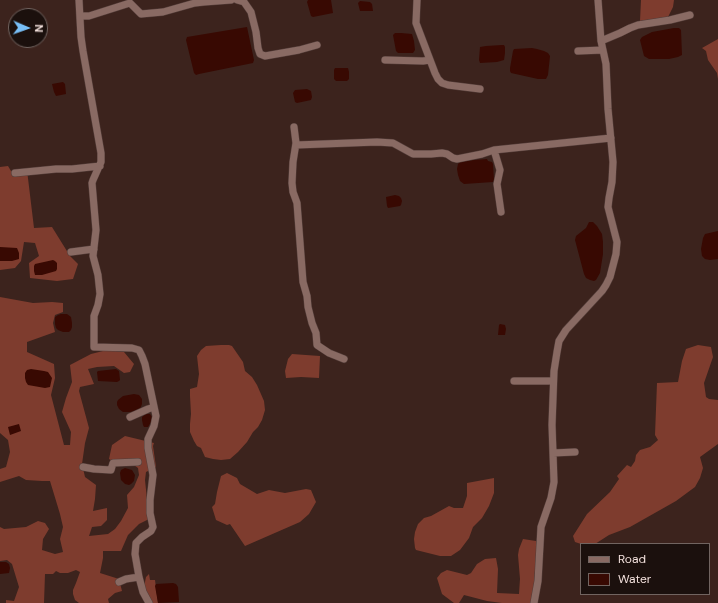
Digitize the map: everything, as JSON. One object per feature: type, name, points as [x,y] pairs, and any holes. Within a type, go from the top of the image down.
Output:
[{"type":"street","points":[[79,0],[82,51],[102,153],[100,166],[92,183],[96,230],[93,256],[98,275],[100,294],[98,306],[94,316],[94,346],[132,348],[138,350],[142,356],[156,416],[148,439],[148,448],[153,476],[150,500],[150,513],[153,527],[151,531],[139,539],[135,548],[139,577],[149,603]]},
{"type":"street","points":[[80,16],[89,16],[130,3],[140,14],[163,12],[204,2],[231,0]]},
{"type":"street","points":[[236,0],[244,2],[251,12],[260,54],[265,56],[317,45]]},
{"type":"street","points":[[417,0],[416,23],[435,73],[442,83],[480,89]]},
{"type":"street","points":[[534,603],[538,581],[542,527],[553,491],[554,482],[552,425],[555,361],[560,341],[566,330],[602,291],[610,277],[616,254],[616,242],[608,207],[613,172],[608,109],[607,72],[601,41],[598,0]]},
{"type":"street","points":[[601,41],[638,25],[690,15]]},
{"type":"street","points":[[578,52],[603,50]]},
{"type":"street","points":[[385,60],[430,60]]},
{"type":"street","points":[[294,127],[296,145],[293,162],[292,183],[293,192],[297,203],[303,282],[308,307],[318,345],[329,353],[344,360]]},
{"type":"street","points":[[296,145],[377,142],[393,143],[413,154],[442,153],[456,159],[494,150],[611,138]]},
{"type":"street","points":[[494,150],[500,170],[497,184],[501,212]]},
{"type":"street","points":[[15,173],[100,166]]},
{"type":"street","points":[[71,252],[94,249]]},
{"type":"street","points":[[514,381],[554,381]]},
{"type":"street","points":[[130,417],[154,407]]},
{"type":"street","points":[[553,453],[575,452]]},
{"type":"street","points":[[83,467],[111,470],[113,463],[138,462]]},
{"type":"street","points":[[119,582],[139,577]]},
{"type":"shaded area","points":[[641,0],[674,0],[673,7],[668,17],[640,21]]},
{"type":"shaded area","points":[[718,39],[718,79],[717,73],[708,60],[706,51],[702,48]]},
{"type":"shaded area","points":[[8,166],[11,171],[27,170],[34,228],[52,227],[70,256],[78,264],[73,279],[57,281],[30,278],[29,263],[39,256],[35,243],[24,242],[21,261],[15,268],[0,270],[0,167]]},
{"type":"shaded area","points":[[0,297],[33,303],[63,303],[63,312],[55,315],[53,323],[55,332],[27,342],[27,352],[54,364],[55,378],[51,395],[64,445],[70,445],[71,432],[62,412],[72,382],[70,365],[91,354],[107,350],[124,352],[134,364],[130,372],[124,373],[114,366],[88,369],[94,384],[80,387],[79,391],[89,428],[82,464],[85,477],[96,485],[93,511],[107,508],[107,520],[101,526],[92,527],[89,536],[108,534],[115,529],[128,508],[127,495],[134,487],[139,475],[138,468],[131,463],[114,462],[109,459],[112,445],[125,436],[154,443],[153,446],[156,467],[146,472],[145,480],[149,519],[139,524],[128,535],[121,551],[103,551],[100,573],[119,579],[122,591],[115,593],[108,599],[109,603],[79,603],[75,600],[73,590],[80,572],[76,570],[68,573],[60,573],[56,571],[53,574],[45,574],[44,603],[6,603],[6,600],[14,601],[19,587],[12,564],[7,560],[0,561],[0,527],[4,529],[26,527],[38,521],[45,523],[49,529],[43,539],[42,550],[55,554],[63,552],[60,539],[63,527],[50,481],[26,480],[19,476],[0,482],[0,469],[6,467],[10,452],[8,440],[0,433]]},
{"type":"shaded area","points":[[698,345],[711,347],[713,357],[704,383],[706,397],[709,399],[718,400],[718,444],[700,457],[703,468],[695,487],[676,501],[630,527],[609,535],[597,543],[580,544],[575,542],[573,536],[587,514],[610,492],[619,479],[617,476],[627,465],[631,467],[640,450],[650,447],[658,440],[655,435],[657,383],[678,382],[686,349]]},
{"type":"shaded area","points":[[206,346],[232,346],[243,362],[245,371],[252,377],[257,385],[264,401],[265,410],[262,420],[247,442],[230,459],[221,460],[205,457],[201,448],[197,446],[194,441],[190,432],[190,389],[197,387],[199,374],[197,356],[201,350]]},
{"type":"shaded area","points":[[292,354],[320,356],[319,378],[286,378],[285,371],[288,359]]},
{"type":"shaded area","points":[[227,473],[237,478],[240,484],[257,494],[269,490],[285,493],[306,489],[311,490],[316,502],[309,514],[300,522],[245,546],[230,524],[227,525],[216,520],[212,507],[215,504],[221,476]]},
{"type":"shaded area","points":[[494,478],[494,493],[489,506],[482,518],[473,527],[469,538],[460,550],[451,556],[440,556],[416,550],[414,539],[415,532],[418,524],[424,518],[431,516],[449,506],[454,508],[463,508],[467,496],[467,483]]},
{"type":"shaded area","points":[[523,539],[536,541],[537,546],[533,596],[531,603],[502,603],[464,595],[459,603],[454,603],[442,594],[437,578],[441,573],[447,570],[467,575],[471,573],[477,564],[485,559],[496,558],[498,569],[497,593],[519,594],[520,579],[518,555]]},
{"type":"shaded area","points":[[149,574],[150,580],[155,580],[158,603],[149,603],[144,587],[146,577]]},
{"type":"water","points":[[308,0],[331,0],[333,13],[313,17],[311,16],[307,2]]},
{"type":"water","points":[[360,1],[370,2],[372,4],[373,11],[360,11],[358,3]]},
{"type":"water","points":[[247,27],[254,60],[253,63],[196,75],[194,73],[186,40],[187,37]]},
{"type":"water","points":[[679,28],[681,30],[682,55],[669,59],[649,59],[644,56],[640,40],[642,37],[652,32]]},
{"type":"water","points":[[395,33],[412,34],[415,50],[413,53],[398,53],[396,51],[393,35]]},
{"type":"water","points":[[504,45],[504,60],[480,63],[480,47]]},
{"type":"water","points":[[532,48],[544,51],[550,56],[548,75],[546,79],[538,79],[511,73],[510,71],[514,49]]},
{"type":"water","points":[[335,68],[348,68],[349,79],[347,81],[336,81],[334,79]]},
{"type":"water","points":[[63,82],[65,84],[66,94],[56,96],[52,84]]},
{"type":"water","points":[[307,89],[311,91],[311,100],[297,103],[295,102],[293,93],[295,90]]},
{"type":"water","points":[[487,159],[493,164],[493,182],[464,184],[460,181],[457,169],[460,162]]},
{"type":"water","points":[[395,195],[401,198],[401,205],[388,208],[386,197]]},
{"type":"water","points":[[589,222],[593,222],[597,226],[602,234],[603,242],[600,273],[594,281],[586,278],[584,274],[575,240],[576,236],[586,228]]},
{"type":"water","points":[[718,231],[718,259],[705,259],[702,256],[701,249],[703,238],[705,234]]},
{"type":"water","points":[[0,247],[17,248],[19,259],[12,261],[0,261]]},
{"type":"water","points":[[53,260],[57,263],[56,271],[42,275],[35,275],[35,264]]},
{"type":"water","points":[[61,314],[67,314],[71,317],[72,327],[69,332],[63,332],[56,328],[55,317]]},
{"type":"water","points":[[500,324],[505,325],[505,335],[498,335]]},
{"type":"water","points":[[31,369],[48,372],[52,378],[50,387],[45,388],[28,385],[25,378],[25,373],[27,370]]},
{"type":"water","points":[[116,369],[119,371],[119,381],[98,381],[98,371]]},
{"type":"water","points":[[134,394],[139,395],[142,399],[140,409],[136,411],[123,412],[119,409],[117,405],[118,400],[123,396]]},
{"type":"water","points":[[146,414],[150,414],[152,417],[148,427],[144,427],[142,417]]},
{"type":"water","points":[[19,424],[21,431],[10,435],[8,427]]},
{"type":"water","points":[[125,468],[132,470],[135,475],[134,481],[129,485],[125,484],[121,480],[121,470]]},
{"type":"water","points":[[0,562],[6,562],[9,564],[9,573],[0,574]]},
{"type":"water","points":[[173,583],[178,587],[179,602],[158,603],[155,586],[156,584]]}]
